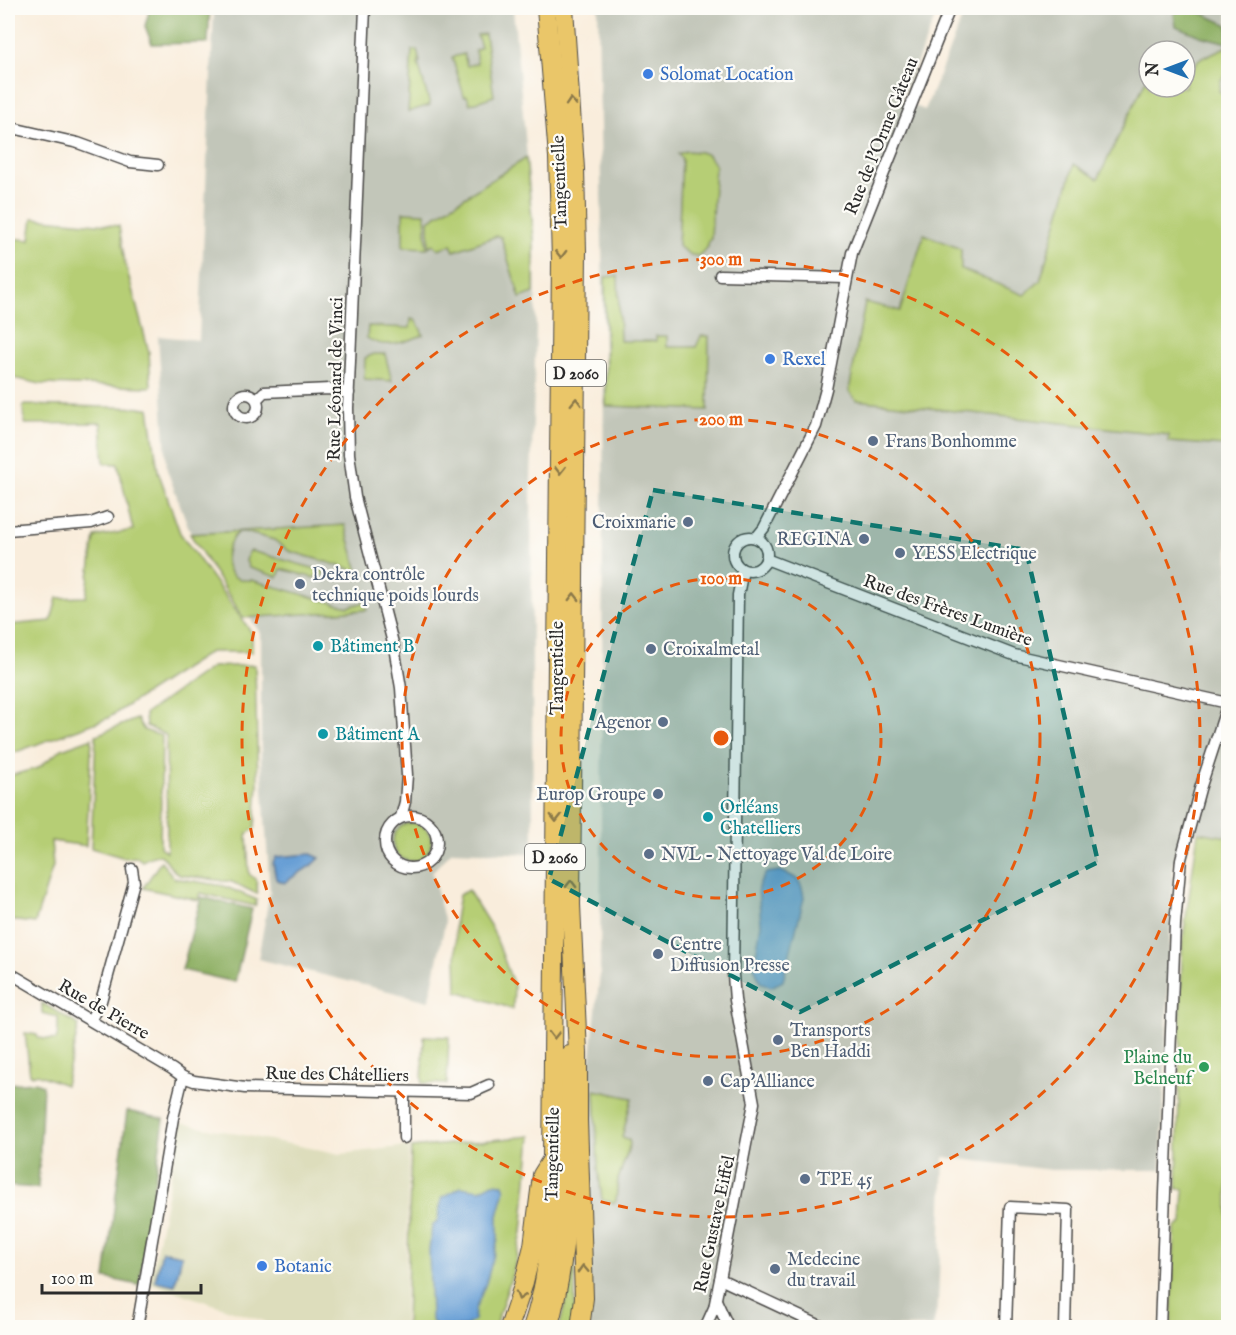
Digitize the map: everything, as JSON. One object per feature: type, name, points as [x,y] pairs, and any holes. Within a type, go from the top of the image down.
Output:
[{"type":"main road","points":[[540,8],[554,91]]},
{"type":"main road","name":"Tangentielle","points":[[532,1328],[546,1266],[552,1199],[561,369],[559,180],[546,8]]},
{"type":"main road","name":"Tangentielle","points":[[548,1328],[558,1285],[565,1234],[571,938],[577,251],[574,158],[564,8]]},
{"type":"main road","points":[[571,938],[578,1053],[584,1298],[580,1328]]},
{"type":"main road","points":[[509,1328],[533,1246],[542,1175],[552,1159]]},
{"type":"street","name":"Rue Léonard de Vinci","points":[[365,8],[349,393],[351,476],[394,647],[401,688],[407,775],[412,803],[422,818],[432,825],[438,842],[431,860],[420,867],[413,868],[395,863],[385,847],[388,830],[393,822],[401,817],[405,802],[407,775]]},
{"type":"street","name":"Rue de l'Orme Gâteau","points":[[743,570],[733,558],[734,547],[741,539],[756,538],[764,528],[816,426],[826,389],[852,253],[950,8]]},
{"type":"street","points":[[8,127],[78,143],[129,162],[158,165]]},
{"type":"street","points":[[720,275],[846,278]]},
{"type":"street","points":[[257,399],[264,392],[330,390],[349,393]]},
{"type":"street","points":[[8,530],[91,523],[108,517]]},
{"type":"street","points":[[743,570],[759,568],[766,559],[765,547],[756,538]]},
{"type":"street","name":"Rue des Frères Lumière","points":[[766,559],[1014,655],[1228,703]]},
{"type":"street","name":"Rue Gustave Eiffel","points":[[705,1328],[716,1300],[754,1103],[735,1000],[733,975],[738,595],[743,570]]},
{"type":"street","points":[[1160,1328],[1175,924],[1181,859],[1200,789],[1228,703]]},
{"type":"street","points":[[401,817],[408,815],[422,818]]},
{"type":"street","points":[[91,1020],[101,1001],[134,882],[132,869]]},
{"type":"street","name":"Rue de Pierre","points":[[8,972],[183,1077]]},
{"type":"street","points":[[137,1328],[175,1109],[183,1077]]},
{"type":"street","name":"Rue des Châtelliers","points":[[183,1077],[213,1085],[245,1088],[471,1093],[489,1085]]},
{"type":"street","points":[[404,1092],[404,1138]]},
{"type":"street","points":[[1006,1328],[1010,1207],[1068,1210],[1065,1328]]},
{"type":"street","points":[[720,1280],[825,1328]]},
{"type":"street","points":[[716,1300],[727,1324],[725,1328]]},
{"type":"highlighted area","points":[[653,490],[1026,550],[1098,862],[800,1012],[549,879]]},
{"type":"shaded area","points":[[214,8],[513,8],[535,240],[536,330],[531,478],[533,854],[452,851],[432,872],[445,923],[429,1001],[258,959],[270,891],[261,760],[261,634],[191,534],[167,470],[158,336],[199,340]]},
{"type":"shaded area","points":[[598,8],[939,8],[901,101],[925,110],[966,8],[1228,8],[1228,836],[1185,829],[1173,866],[1161,1170],[1051,1170],[944,1157],[938,1302],[933,1327],[586,1328],[585,1109],[600,974],[604,362]]},
{"type":"shaded area","points":[[181,1123],[341,1154],[409,1146],[404,1327],[272,1327],[263,1321],[150,1283]]},
{"type":"green space","points":[[150,8],[210,8],[208,43],[152,44],[145,26]]},
{"type":"green space","points":[[1183,8],[1190,8],[1228,25],[1228,43],[1200,36],[1176,26],[1174,14]]},
{"type":"green space","points":[[485,34],[494,96],[470,104],[467,96],[464,96],[452,57],[464,54],[467,66],[477,63],[475,50],[481,47],[477,35]]},
{"type":"green space","points":[[1228,46],[1228,72],[1221,80],[1219,91],[1228,98],[1228,441],[1225,446],[1168,442],[1169,435],[856,400],[849,391],[865,302],[900,311],[924,234],[961,249],[961,269],[1024,295],[1040,281],[1074,164],[1098,179],[1137,99],[1197,99],[1197,62]]},
{"type":"green space","points":[[412,50],[417,50],[420,62],[418,63],[430,105],[408,112]]},
{"type":"green space","points":[[686,151],[708,155],[715,165],[711,239],[708,241],[708,247],[698,256],[691,255],[678,246],[682,159],[678,154]]},
{"type":"green space","points":[[526,158],[534,240],[534,293],[520,298],[501,237],[497,236],[454,251],[451,245],[438,249],[433,244],[429,247],[429,220]]},
{"type":"green space","points":[[403,212],[425,213],[427,248],[403,247]]},
{"type":"green space","points":[[33,218],[119,226],[125,263],[149,352],[151,387],[41,384],[8,377],[8,238],[30,240]]},
{"type":"green space","points":[[618,276],[620,341],[656,341],[656,336],[667,336],[667,347],[696,347],[701,336],[709,336],[708,410],[606,406],[605,277]]},
{"type":"green space","points":[[411,319],[415,320],[423,335],[388,344],[374,342],[367,338],[368,326],[410,328]]},
{"type":"green space","points":[[374,354],[385,354],[392,381],[364,379],[365,358]]},
{"type":"green space","points":[[23,405],[149,408],[158,471],[180,533],[252,633],[252,652],[210,652],[108,718],[8,755],[8,625],[51,621],[57,598],[86,597],[95,537],[133,530],[118,464],[104,463],[101,423],[25,424]]},
{"type":"green space","points":[[345,525],[359,575],[350,569],[289,551],[274,540],[245,532],[238,532],[232,539],[226,555],[226,563],[234,576],[241,579],[348,607],[365,602],[367,610],[243,618],[190,534]]},
{"type":"green space","points":[[251,551],[324,571],[324,573],[314,578],[281,569],[278,577],[249,568],[246,561]]},
{"type":"green space","points":[[255,665],[258,784],[255,828],[247,834],[249,874],[257,882],[257,894],[232,882],[179,875],[161,856],[157,855],[142,861],[137,857],[125,858],[91,848],[96,735],[137,719],[144,730],[162,736],[160,847],[167,852],[166,735],[146,726],[145,714],[212,667]]},
{"type":"green space","points":[[92,738],[86,846],[51,841],[53,866],[35,923],[8,920],[8,776],[38,768],[62,749]]},
{"type":"green space","points":[[412,823],[426,828],[431,842],[426,856],[412,861],[398,856],[393,842],[398,828]]},
{"type":"green space","name":"Plaine du Belneuf","points":[[1198,832],[1228,837],[1228,1327],[1171,1327],[1175,1228],[1182,1223],[1184,1189],[1177,1189],[1182,945]]},
{"type":"green space","points":[[161,861],[174,878],[224,886],[257,900],[255,906],[200,893],[198,900],[143,888]]},
{"type":"green space","points":[[468,890],[493,930],[514,986],[513,1009],[457,991],[455,920],[459,895]]},
{"type":"green space","points":[[201,897],[252,909],[235,982],[182,970]]},
{"type":"green space","points":[[42,1003],[79,1025],[65,1085],[37,1074],[30,1075],[25,1033],[37,1035],[38,1038],[56,1040],[58,1032],[58,1017],[42,1013]]},
{"type":"green space","points":[[424,1036],[449,1037],[447,1084],[422,1083]]},
{"type":"green space","points":[[35,1082],[43,1085],[38,1188],[8,1186],[8,1084]]},
{"type":"green space","points":[[595,1090],[632,1098],[622,1137],[629,1140],[630,1144],[618,1180],[614,1203],[602,1200],[598,1168]]},
{"type":"green space","points":[[127,1111],[164,1119],[139,1285],[105,1278]]},
{"type":"green space","points":[[531,1136],[522,1232],[514,1269],[495,1327],[406,1328],[411,1148]]},
{"type":"green space","points":[[575,1248],[575,1327],[559,1328],[568,1293]]},
{"type":"water","points":[[311,854],[320,858],[284,883],[276,879],[273,863],[276,857]]},
{"type":"water","points":[[780,871],[798,880],[804,898],[783,981],[771,987],[760,982],[754,966],[761,924],[758,887],[766,873]]},
{"type":"water","points":[[493,1183],[503,1184],[505,1190],[498,1216],[498,1240],[486,1283],[475,1310],[474,1320],[465,1327],[438,1327],[431,1320],[429,1250],[432,1226],[437,1222],[442,1198],[461,1187],[480,1190]]},
{"type":"water","points":[[162,1251],[182,1255],[175,1285],[155,1281]]},
{"type":"place","name":"Solomat Location","points":[[648,74]]},
{"type":"place","name":"Rexel","points":[[770,359]]},
{"type":"place","name":"Frans Bonhomme","points":[[873,441]]},
{"type":"place","name":"Croixmarie","points":[[688,522]]},
{"type":"place","name":"REGINA","points":[[864,539]]},
{"type":"place","name":"YESS Electrique","points":[[900,553]]},
{"type":"place","name":"Dekra contrôle technique poids lourds","points":[[300,584]]},
{"type":"place","name":"Bâtiment B","points":[[318,646]]},
{"type":"place","name":"Croixalmetal","points":[[651,649]]},
{"type":"place","name":"Agenor","points":[[663,722]]},
{"type":"place","name":"Bâtiment A","points":[[323,734]]},
{"type":"place","name":"Europ Groupe","points":[[658,794]]},
{"type":"place","name":"Orléans Chatelliers","points":[[708,817]]},
{"type":"place","name":"NVL - Nettoyage Val de Loire","points":[[649,854]]},
{"type":"place","name":"Centre Diffusion Presse","points":[[658,954]]},
{"type":"place","name":"Transports Ben Haddi","points":[[778,1040]]},
{"type":"place","name":"Plaine du Belneuf","points":[[1204,1067]]},
{"type":"place","name":"Cap'Alliance","points":[[708,1081]]},
{"type":"place","name":"TPE 45","points":[[805,1179]]},
{"type":"place","name":"Botanic","points":[[262,1266]]},
{"type":"place","name":"Medecine du travail","points":[[775,1269]]}]
